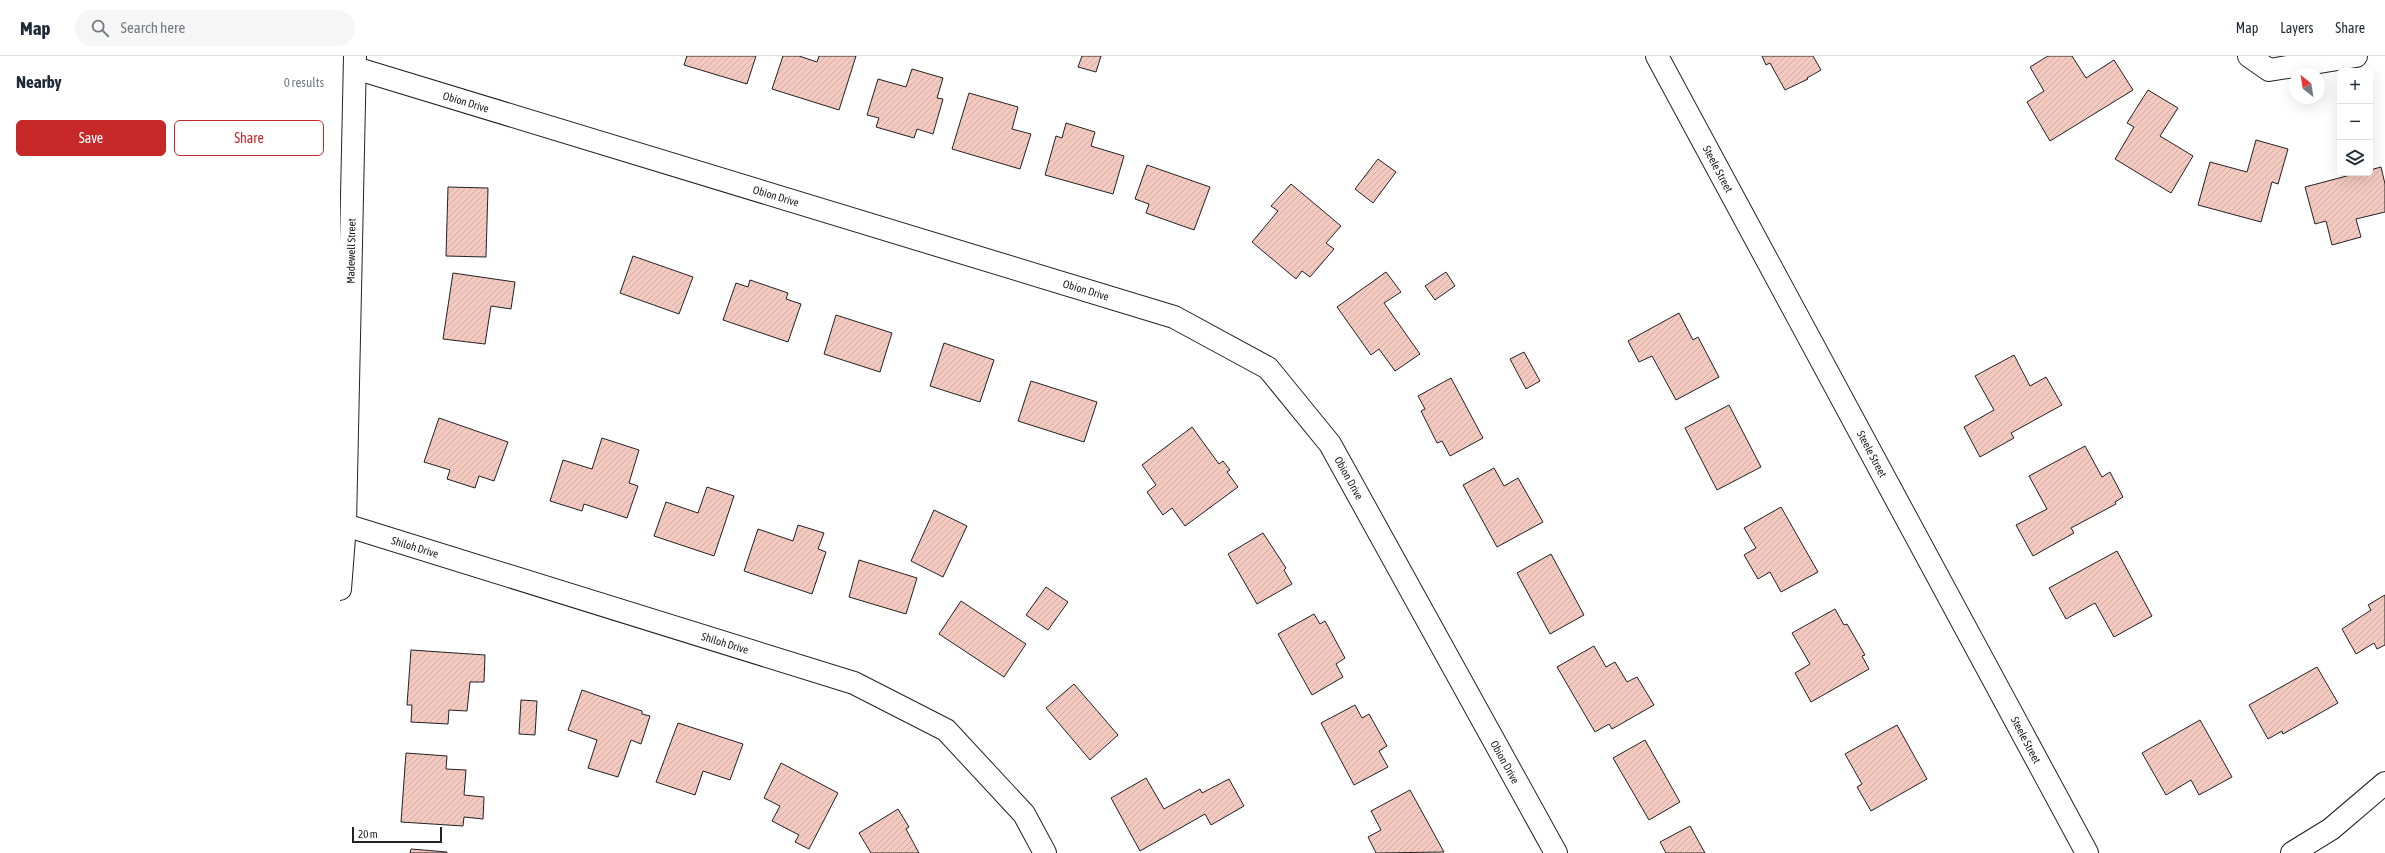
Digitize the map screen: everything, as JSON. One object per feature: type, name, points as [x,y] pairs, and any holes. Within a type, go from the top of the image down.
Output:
[{"type":"street","name":"Steele Street","points":[[1657,56],[2087,853]]},
{"type":"street","points":[[2249,56],[2269,70],[2356,56]]},
{"type":"street","name":"Madewell Street","points":[[340,589],[345,525],[355,62]]},
{"type":"street","name":"Obion Drive","points":[[355,62],[1174,317],[1268,368],[1330,444],[1556,853]]},
{"type":"street","name":"Shiloh Drive","points":[[345,525],[854,683],[946,730],[1024,814],[1045,853]]},
{"type":"street","points":[[2292,853],[2331,829],[2385,783]]},
{"type":"building","points":[[687,56],[756,56],[747,84],[684,65]]},
{"type":"building","points":[[783,56],[799,56],[817,62],[819,56],[856,56],[839,110],[772,89]]},
{"type":"building","points":[[1082,56],[1101,56],[1096,72],[1078,67]]},
{"type":"building","points":[[1762,56],[1813,56],[1821,70],[1807,78],[1808,79],[1785,90],[1770,63],[1766,65]]},
{"type":"building","points":[[2048,56],[2072,56],[2086,78],[2114,60],[2133,90],[2050,141],[2027,102],[2044,91],[2030,67]]},
{"type":"building","points":[[912,69],[943,78],[937,98],[943,99],[933,134],[917,129],[914,138],[876,127],[879,118],[867,115],[878,79],[906,87]]},
{"type":"building","points":[[2148,90],[2178,108],[2160,136],[2193,156],[2171,193],[2115,159],[2134,127],[2127,123]]},
{"type":"building","points":[[969,93],[1018,107],[1012,129],[1031,134],[1020,169],[952,149]]},
{"type":"building","points":[[1066,123],[1095,132],[1091,146],[1124,156],[1113,194],[1045,175],[1056,136],[1062,138]]},
{"type":"building","points":[[2256,140],[2288,149],[2278,184],[2272,182],[2261,222],[2198,205],[2210,162],[2247,172]]},
{"type":"building","points":[[1378,159],[1396,172],[1373,203],[1355,189]]},
{"type":"building","points":[[1147,165],[1210,187],[1194,230],[1146,213],[1149,204],[1135,199]]},
{"type":"building","points":[[2381,167],[2385,184],[2385,212],[2356,219],[2361,237],[2332,245],[2326,221],[2315,224],[2305,187],[2347,176],[2373,176],[2373,169]]},
{"type":"building","points":[[1291,184],[1341,226],[1326,243],[1334,249],[1310,277],[1302,271],[1296,279],[1252,242],[1278,211],[1271,206]]},
{"type":"building","points":[[448,187],[488,188],[486,257],[446,256]]},
{"type":"building","points":[[633,256],[693,277],[679,314],[620,293]]},
{"type":"building","points":[[1386,272],[1401,292],[1384,303],[1420,354],[1395,371],[1379,349],[1371,355],[1337,307]]},
{"type":"building","points":[[1446,272],[1455,286],[1435,300],[1425,286]]},
{"type":"building","points":[[453,273],[515,282],[511,309],[491,306],[485,344],[443,339]]},
{"type":"building","points":[[750,280],[788,293],[786,299],[801,304],[788,342],[723,320],[736,283],[748,287]]},
{"type":"building","points":[[1679,313],[1693,340],[1698,337],[1719,377],[1676,400],[1652,356],[1639,362],[1628,341]]},
{"type":"building","points":[[836,315],[892,333],[880,372],[824,354]]},
{"type":"building","points":[[944,343],[994,360],[980,402],[930,386]]},
{"type":"building","points":[[1524,352],[1540,381],[1526,389],[1510,359]]},
{"type":"building","points":[[2014,355],[2030,386],[2046,377],[2062,405],[2011,433],[2014,438],[1980,457],[1964,427],[1994,410],[1975,376]]},
{"type":"building","points":[[1451,378],[1483,438],[1450,456],[1442,441],[1437,443],[1421,411],[1425,409],[1418,396]]},
{"type":"building","points":[[1031,381],[1097,402],[1084,442],[1018,421]]},
{"type":"building","points":[[1729,405],[1761,467],[1717,490],[1685,428]]},
{"type":"building","points":[[439,418],[508,442],[494,481],[479,476],[475,488],[447,479],[450,470],[424,462]]},
{"type":"building","points":[[1192,427],[1219,464],[1223,461],[1230,470],[1227,472],[1238,487],[1185,526],[1172,508],[1163,515],[1147,492],[1156,485],[1142,465]]},
{"type":"building","points":[[602,438],[639,450],[629,483],[638,486],[627,518],[584,504],[582,511],[550,501],[563,460],[592,469]]},
{"type":"building","points":[[2085,446],[2102,477],[2110,472],[2123,497],[2115,502],[2116,504],[2071,528],[2074,533],[2033,556],[2016,525],[2047,509],[2029,476]]},
{"type":"building","points":[[1494,468],[1504,486],[1518,478],[1543,522],[1497,547],[1463,485]]},
{"type":"building","points":[[707,487],[734,496],[714,556],[654,536],[666,502],[698,513]]},
{"type":"building","points":[[1781,507],[1818,572],[1781,592],[1770,572],[1758,579],[1744,555],[1756,548],[1744,528]]},
{"type":"building","points":[[934,510],[967,526],[943,577],[911,561]]},
{"type":"building","points":[[798,525],[824,533],[818,549],[826,552],[812,594],[744,571],[758,529],[793,541]]},
{"type":"building","points":[[1263,533],[1286,568],[1284,570],[1292,584],[1257,604],[1228,554]]},
{"type":"building","points":[[2117,551],[2152,616],[2114,637],[2095,603],[2066,619],[2049,588]]},
{"type":"building","points":[[1551,554],[1584,615],[1550,634],[1517,573]]},
{"type":"building","points":[[859,560],[917,578],[906,614],[849,597]]},
{"type":"building","points":[[1046,587],[1068,602],[1048,630],[1026,615]]},
{"type":"building","points":[[2385,595],[2385,645],[2377,649],[2374,643],[2356,654],[2342,629],[2371,610],[2368,605]]},
{"type":"building","points":[[961,601],[1026,644],[1004,677],[939,634]]},
{"type":"building","points":[[1835,609],[1844,625],[1847,624],[1865,655],[1862,656],[1869,669],[1811,702],[1795,673],[1810,664],[1792,633]]},
{"type":"building","points":[[1314,614],[1320,624],[1325,621],[1345,658],[1336,664],[1343,677],[1312,695],[1278,634]]},
{"type":"building","points":[[1594,646],[1606,667],[1615,662],[1627,682],[1637,677],[1654,705],[1612,729],[1609,724],[1595,732],[1557,667]]},
{"type":"building","points":[[411,650],[485,655],[484,682],[470,682],[467,711],[449,710],[448,724],[411,722],[412,705],[407,705]]},
{"type":"building","points":[[2317,667],[2338,703],[2283,734],[2282,731],[2268,739],[2249,705]]},
{"type":"building","points":[[1074,684],[1118,735],[1090,760],[1046,708]]},
{"type":"building","points":[[582,690],[642,711],[642,714],[650,716],[641,744],[631,740],[618,777],[588,768],[597,740],[568,730]]},
{"type":"building","points":[[521,700],[537,701],[535,735],[519,734]]},
{"type":"building","points":[[1355,705],[1362,718],[1369,714],[1387,746],[1379,751],[1388,767],[1354,785],[1321,723]]},
{"type":"building","points":[[2200,720],[2232,777],[2199,795],[2191,780],[2166,795],[2142,753]]},
{"type":"building","points":[[678,723],[743,744],[730,780],[703,771],[695,795],[656,782]]},
{"type":"building","points":[[1897,725],[1927,779],[1871,811],[1857,787],[1862,784],[1845,754]]},
{"type":"building","points":[[1645,740],[1680,802],[1649,820],[1613,758]]},
{"type":"building","points":[[406,753],[447,756],[446,769],[466,770],[464,795],[484,797],[483,819],[464,817],[463,826],[401,822]]},
{"type":"building","points":[[781,763],[838,793],[809,849],[795,842],[799,835],[772,821],[780,806],[764,798]]},
{"type":"building","points":[[1146,778],[1164,809],[1200,789],[1202,793],[1229,779],[1244,806],[1211,825],[1205,814],[1140,851],[1111,798]]},
{"type":"building","points":[[1410,790],[1444,852],[1376,853],[1368,837],[1381,830],[1371,811]]},
{"type":"building","points":[[898,809],[909,827],[906,829],[919,853],[871,853],[859,833]]},
{"type":"building","points":[[1690,826],[1705,853],[1666,853],[1660,842]]},
{"type":"building","points":[[411,849],[447,852],[447,853],[410,853]]}]
